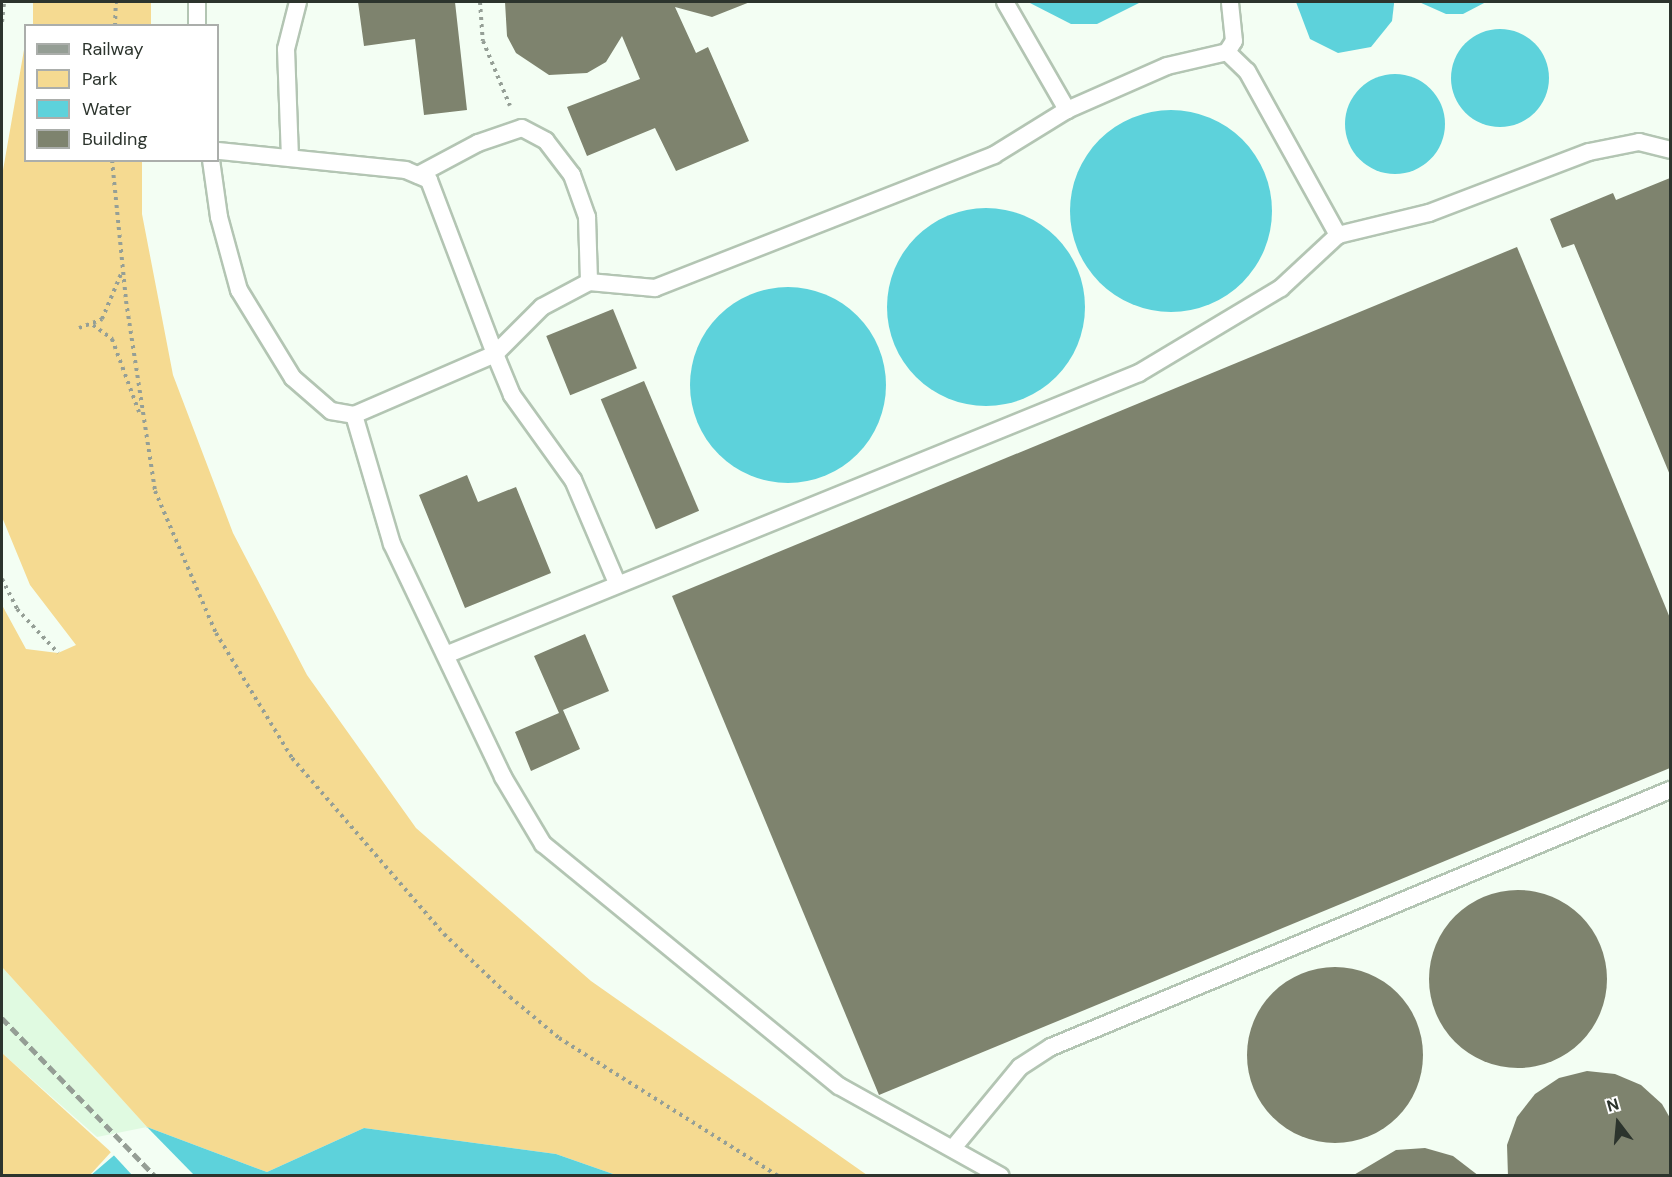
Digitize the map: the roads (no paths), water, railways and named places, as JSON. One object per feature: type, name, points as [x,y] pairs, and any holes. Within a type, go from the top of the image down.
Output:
[{"type":"lane","points":[[197,2],[197,24]]},
{"type":"lane","points":[[290,158],[286,50],[298,2]]},
{"type":"lane","points":[[1005,2],[1067,110]]},
{"type":"lane","points":[[211,162],[219,217],[239,290],[261,333],[293,378],[331,411],[354,415],[495,354],[542,307],[590,282],[655,288],[994,155],[1067,110],[1167,66],[1227,52],[1234,41],[1230,2]]},
{"type":"lane","points":[[1227,52],[1247,71],[1338,235]]},
{"type":"lane","points":[[418,175],[478,142],[522,128],[546,141],[572,175],[587,216],[590,282]]},
{"type":"lane","points":[[448,654],[617,583],[1021,426],[1139,373],[1281,288],[1338,235],[1429,213],[1589,152],[1639,142],[1671,150]]},
{"type":"lane","points":[[219,151],[418,175],[429,180],[512,395],[573,480],[617,583]]},
{"type":"lane","points":[[354,415],[392,544],[448,654],[503,777],[543,844],[839,1086],[1001,1176]]},
{"type":"lane","points":[[953,1149],[1020,1067],[1051,1047],[1671,790]]},
{"type":"water","points":[[1028,2],[1141,2],[1097,24],[1071,24]]},
{"type":"water","points":[[1296,2],[1394,2],[1394,4],[1392,21],[1371,47],[1338,53],[1310,39]]},
{"type":"water","points":[[1419,2],[1486,2],[1463,14],[1446,14]]},
{"type":"water","points":[[1500,29],[1519,33],[1535,43],[1545,59],[1549,78],[1545,97],[1535,113],[1519,123],[1500,127],[1481,123],[1465,113],[1455,97],[1451,78],[1455,59],[1465,43],[1481,33]]},
{"type":"water","points":[[1395,74],[1414,78],[1430,89],[1441,105],[1445,124],[1441,143],[1430,159],[1414,170],[1395,174],[1376,170],[1360,159],[1349,143],[1345,124],[1349,105],[1360,89],[1376,78]]},
{"type":"water","points":[[1171,110],[1191,112],[1210,118],[1227,127],[1249,147],[1264,172],[1270,191],[1272,211],[1270,231],[1264,250],[1255,267],[1235,289],[1210,304],[1191,310],[1171,312],[1151,310],[1132,304],[1115,295],[1093,275],[1078,250],[1072,231],[1070,211],[1072,191],[1078,172],[1087,155],[1107,133],[1132,118],[1151,112]]},
{"type":"water","points":[[976,208],[996,208],[1033,219],[1063,244],[1078,269],[1084,288],[1084,326],[1074,354],[1049,384],[1033,395],[1015,402],[996,406],[976,406],[939,395],[909,370],[898,354],[891,336],[887,317],[887,297],[898,260],[923,230],[939,219],[957,212]]},
{"type":"water","points":[[778,287],[798,287],[826,294],[850,309],[864,323],[879,347],[886,375],[886,395],[879,423],[864,447],[850,461],[826,476],[798,483],[778,483],[750,476],[726,461],[712,447],[697,423],[690,395],[690,375],[697,347],[712,323],[726,309],[750,294]]},
{"type":"water","points":[[147,1127],[267,1172],[364,1128],[556,1154],[616,1175],[90,1176]]},
{"type":"railway","points":[[2,1018],[155,1176]]}]
